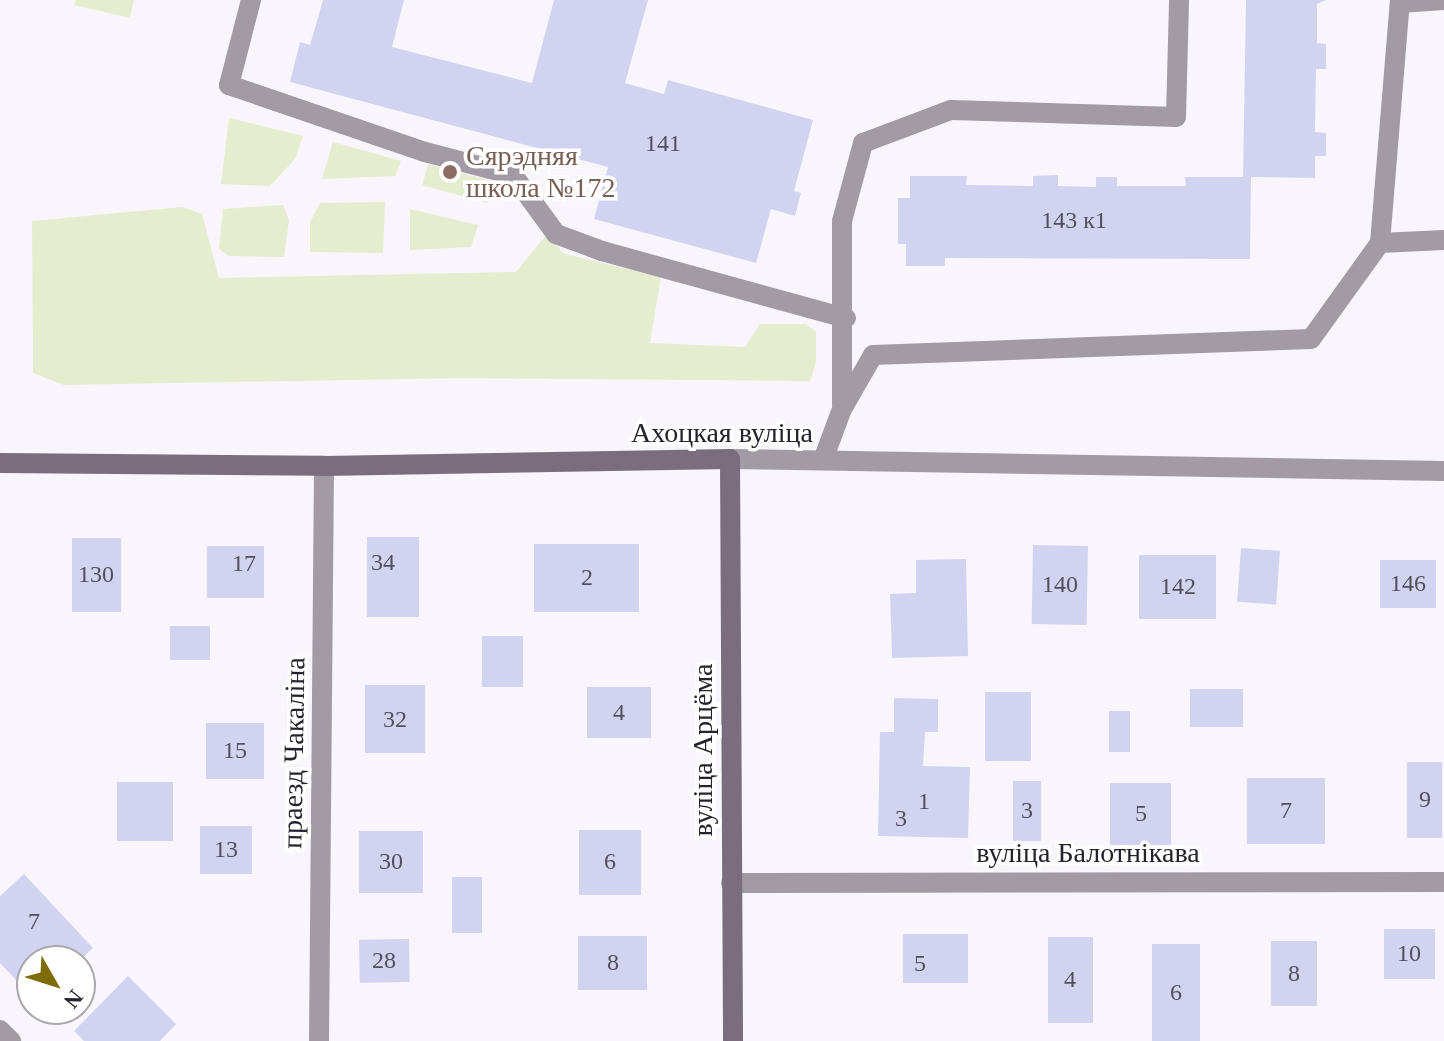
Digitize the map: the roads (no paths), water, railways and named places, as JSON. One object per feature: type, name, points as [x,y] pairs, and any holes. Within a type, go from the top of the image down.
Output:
[{"type":"street","points":[[251,0],[229,85],[425,152],[513,175],[556,234],[846,318]]},
{"type":"street","points":[[842,409],[846,318],[842,221],[863,143],[951,110],[1176,117],[1179,0]]},
{"type":"street","points":[[823,460],[842,409],[873,355],[1311,339],[1380,243],[1400,2],[1444,0]]},
{"type":"street","points":[[1380,243],[1444,240]]},
{"type":"street","name":"Ахоцкая вуліца","points":[[0,463],[324,466],[730,459],[823,460],[847,465],[1444,471]]},
{"type":"street","name":"вуліца Арцёма","points":[[730,459],[733,1041]]},
{"type":"street","name":"праезд Чакаліна","points":[[319,1041],[324,466]]},
{"type":"street","name":"вуліца Балотнікава","points":[[731,883],[1444,882]]},
{"type":"street","points":[[0,1030],[11,1041]]},
{"type":"place","name":"Сярэдняя школа №172","points":[[450,172]]}]
